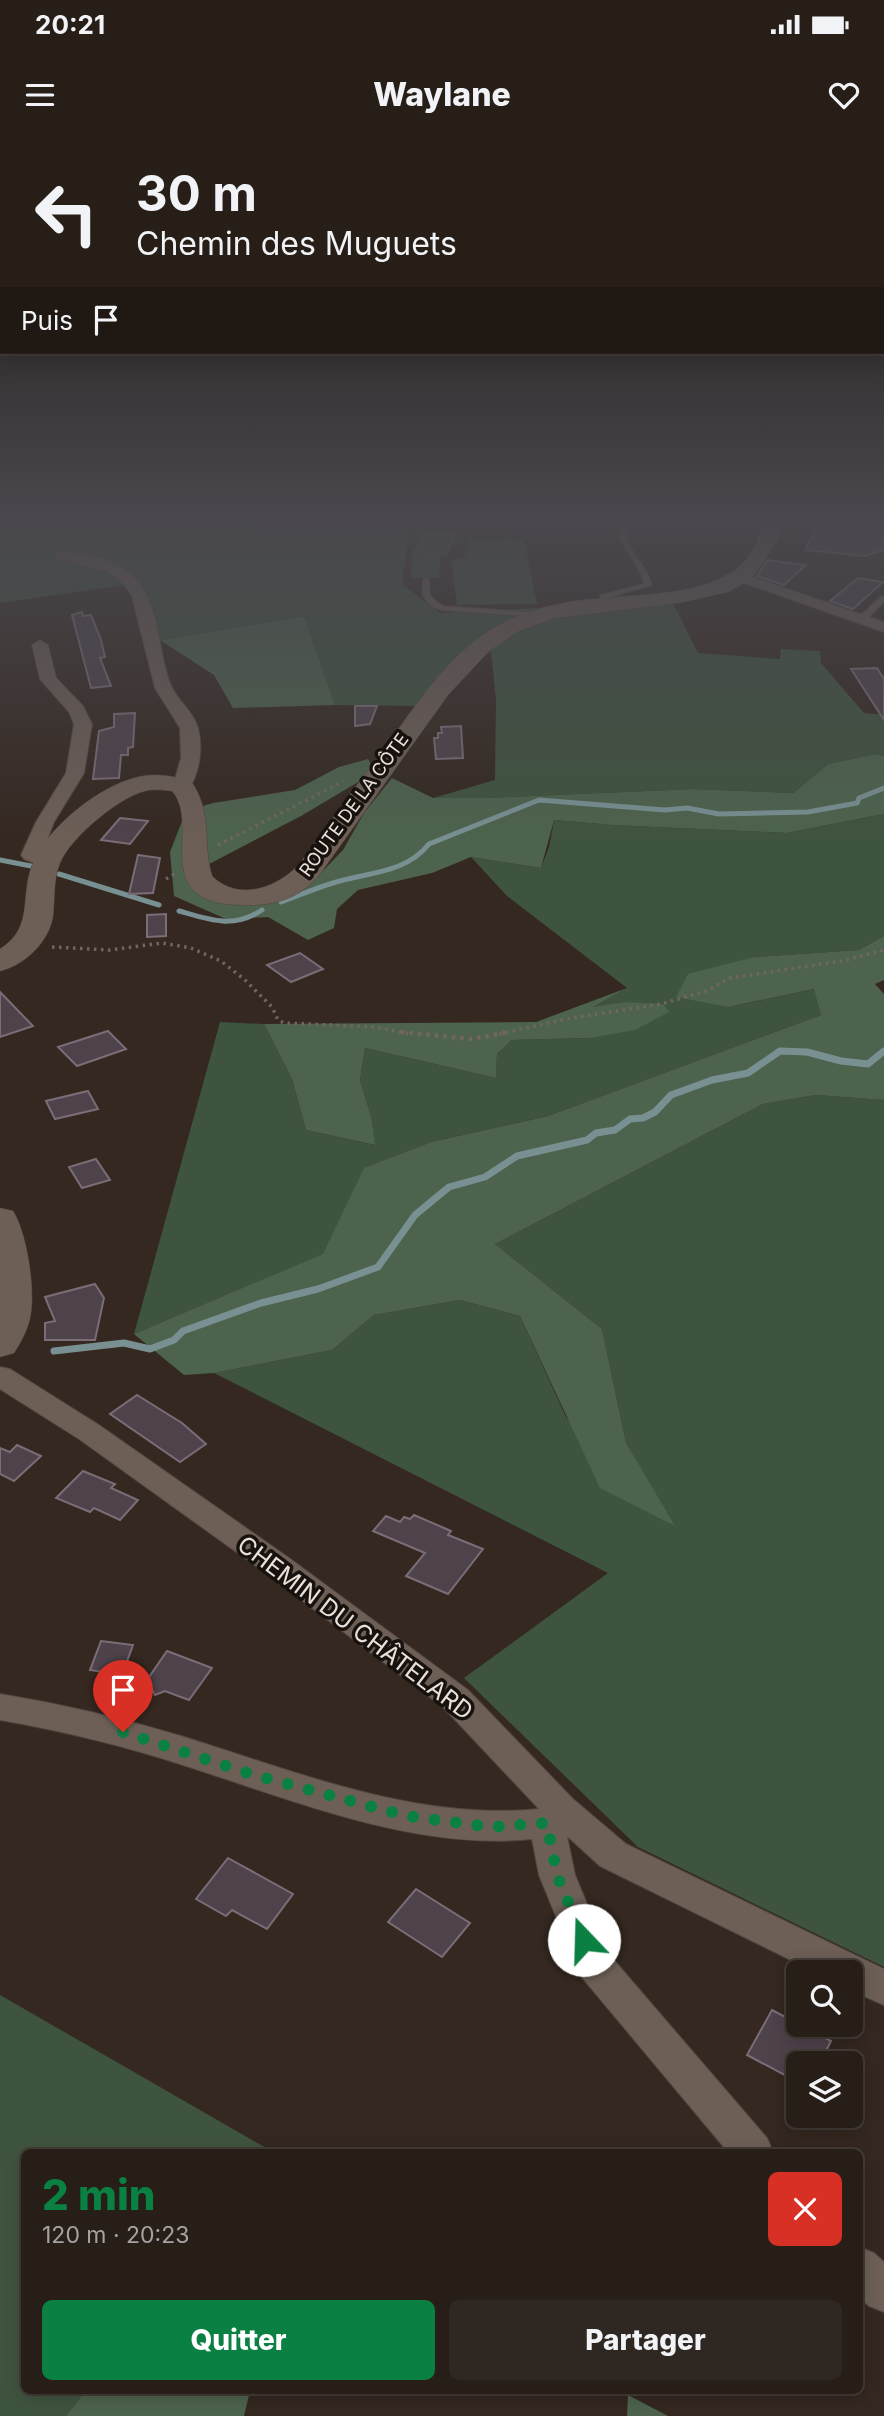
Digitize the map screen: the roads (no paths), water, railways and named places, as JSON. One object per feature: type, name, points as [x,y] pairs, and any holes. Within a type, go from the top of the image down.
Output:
[{"type":"street","points":[[8,957],[33,937],[40,919],[47,862],[56,846],[70,832],[126,790],[152,783],[182,786],[190,760],[188,727],[181,711],[164,691],[154,665],[146,628]]},
{"type":"street","name":"ROUTE DE LA CÔTE","points":[[182,786],[189,793],[195,831],[196,869],[200,881],[219,892],[260,896],[290,888],[313,862],[433,700],[473,653],[507,628]]},
{"type":"street","points":[[40,645],[48,679],[77,710],[83,724],[75,772],[45,822],[31,855],[47,862]]},
{"type":"street","points":[[0,1219],[15,1316],[8,1334],[0,1344]]},
{"type":"street","name":"CHEMIN DU CHÂTELARD","points":[[0,1376],[89,1432],[278,1566],[456,1699],[554,1816],[613,1855],[884,1988]]},
{"type":"street","points":[[0,1707],[44,1712],[123,1732],[254,1775],[407,1816],[490,1827],[554,1816],[557,1875],[593,1964],[750,2149]]},
{"type":"street","points":[[863,2272],[884,2291]]},
{"type":"waterway","points":[[281,902],[333,883],[397,867],[419,854],[429,844],[539,800],[665,810],[687,808],[719,814],[808,812],[857,803],[859,798],[884,788]]},
{"type":"waterway","points":[[0,860],[31,866]]},
{"type":"waterway","points":[[59,874],[159,905]]},
{"type":"waterway","points":[[179,911],[211,920],[231,921],[262,910]]},
{"type":"waterway","points":[[54,1351],[124,1343],[150,1349],[174,1340],[183,1331],[261,1303],[318,1289],[378,1267],[415,1215],[449,1187],[485,1177],[517,1156],[587,1140],[596,1133],[615,1130],[630,1119],[643,1118],[655,1112],[671,1095],[712,1080],[748,1073],[780,1051],[807,1052],[841,1061],[868,1064],[884,1051]]}]
